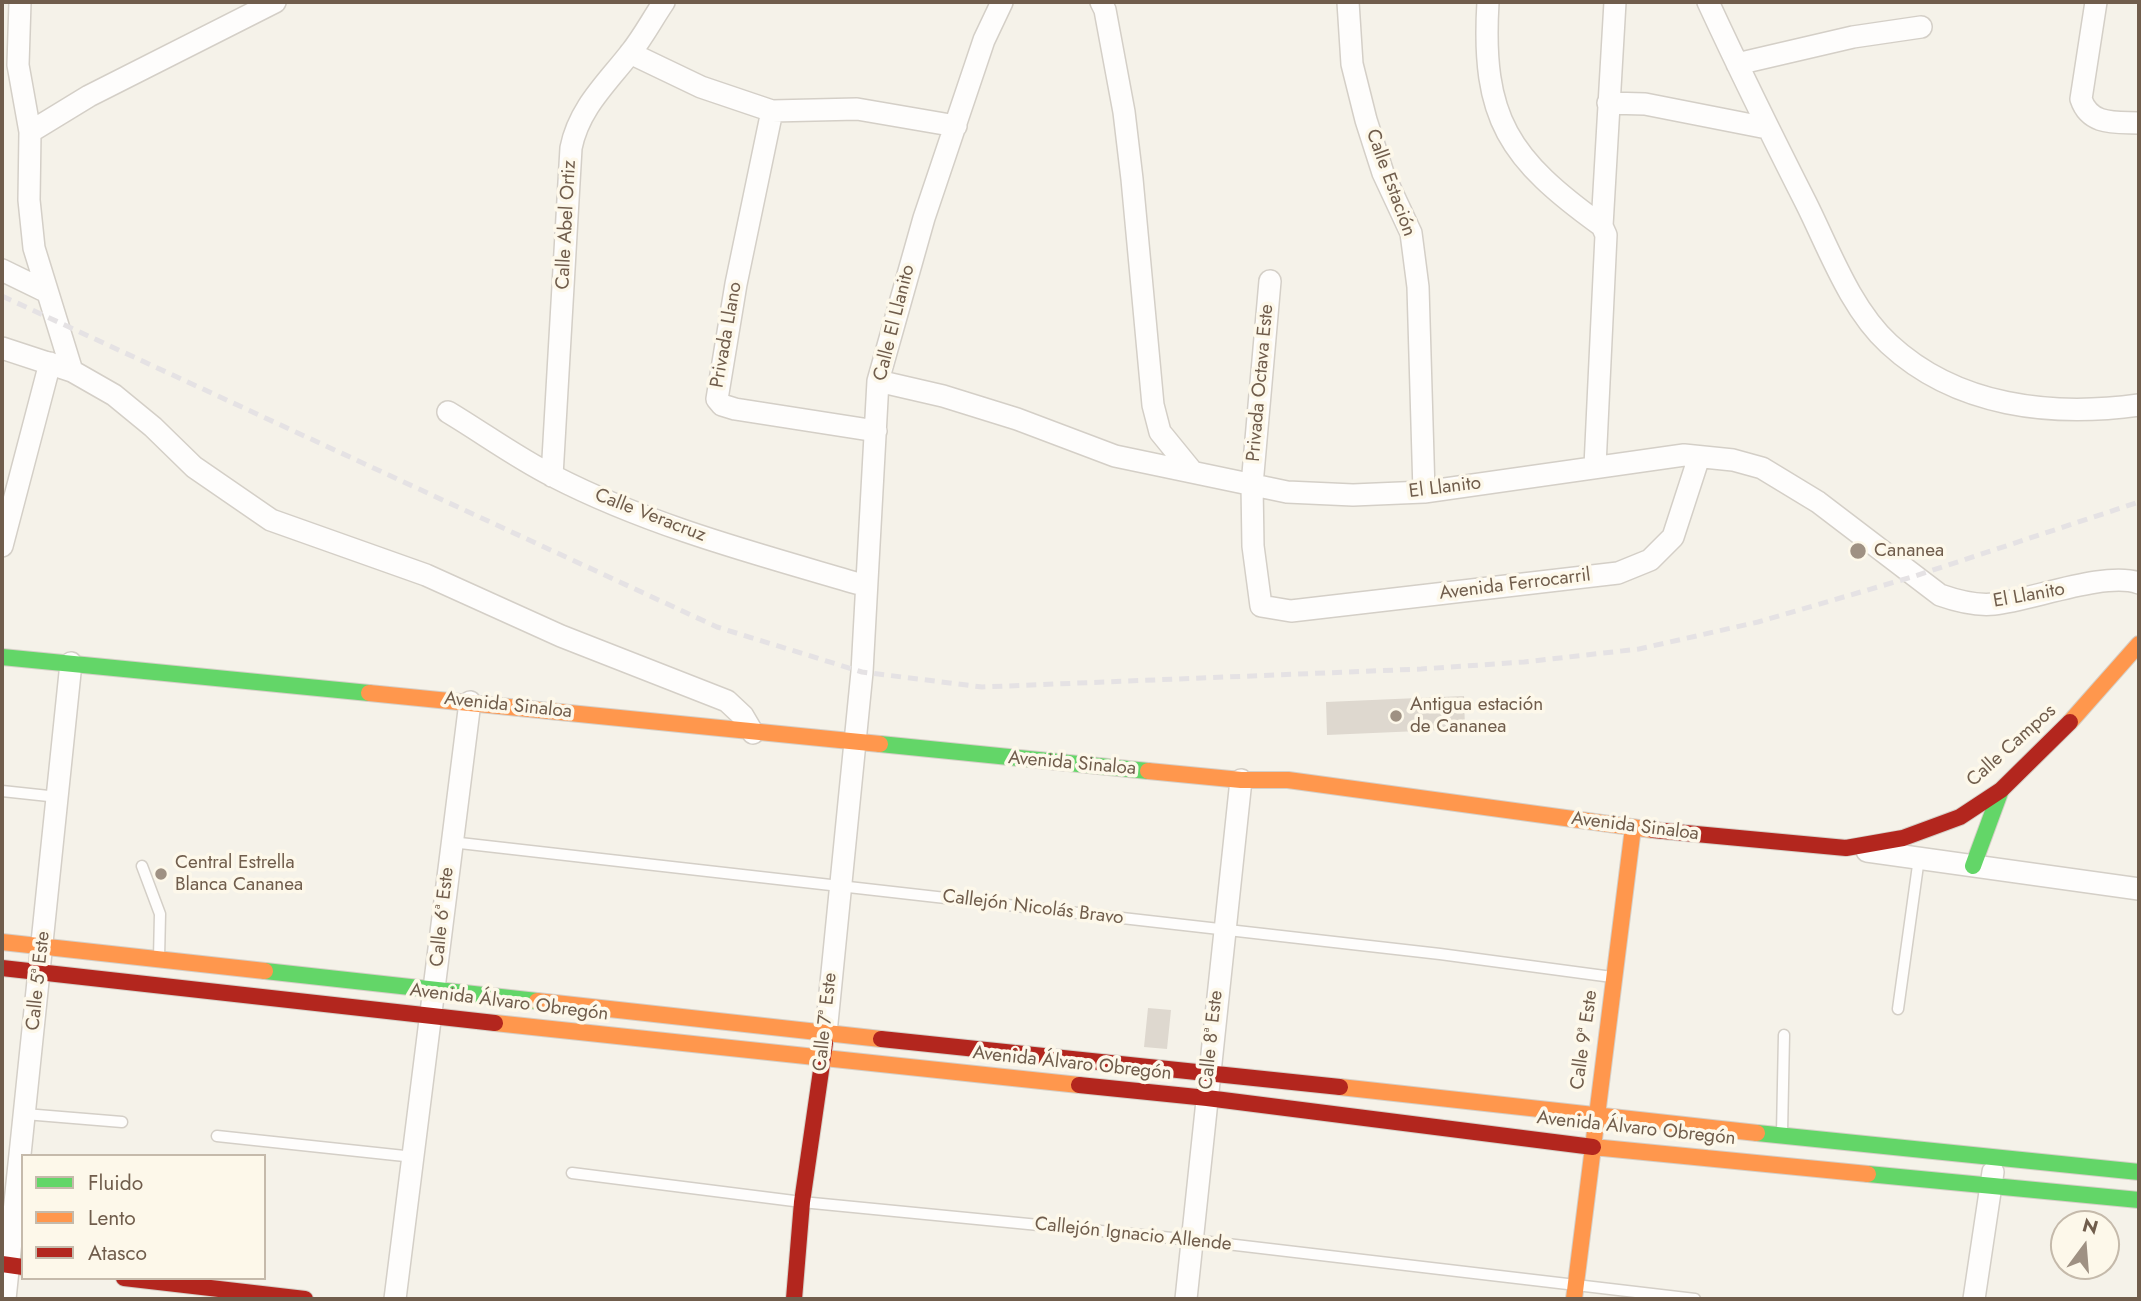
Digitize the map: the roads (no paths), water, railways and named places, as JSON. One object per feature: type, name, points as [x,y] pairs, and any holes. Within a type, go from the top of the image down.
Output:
[{"type":"street","points":[[20,2],[18,65],[30,132],[29,200],[34,248],[45,291],[72,371]]},
{"type":"street","points":[[30,132],[89,96],[275,2]]},
{"type":"street","name":"Calle Abel Ortiz","points":[[552,476],[571,148],[575,130],[585,109],[616,66],[630,53],[664,2]]},
{"type":"street","name":"Calle El Llanito","points":[[856,744],[878,381],[904,284],[984,40],[1002,2]]},
{"type":"street","points":[[1101,2],[1105,10],[1124,112],[1153,405],[1160,432],[1175,454],[1191,470]]},
{"type":"street","name":"Calle Estación","points":[[1348,2],[1352,64],[1366,120],[1383,173],[1411,233],[1418,287],[1424,492]]},
{"type":"street","points":[[1488,2],[1487,76],[1501,123],[1522,155],[1548,185],[1602,226]]},
{"type":"street","points":[[1595,466],[1606,248],[1602,226],[1615,2]]},
{"type":"street","points":[[1708,2],[1767,128],[1854,299],[1889,344],[1929,372],[1964,390],[2002,403],[2041,410],[2108,409],[2139,405]]},
{"type":"street","points":[[2095,2],[2081,99],[2085,110],[2094,118],[2139,123]]},
{"type":"street","points":[[1737,64],[1853,37],[1921,27]]},
{"type":"street","points":[[630,53],[701,87],[772,111],[857,110],[956,126]]},
{"type":"street","points":[[1608,103],[1646,104],[1767,128]]},
{"type":"street","name":"Privada Llano","points":[[772,111],[736,284],[717,399],[722,405],[735,409],[876,432]]},
{"type":"street","points":[[2,270],[45,291]]},
{"type":"street","name":"Privada Octava Este","points":[[1261,606],[1253,547],[1252,485],[1270,281]]},
{"type":"street","points":[[2,348],[72,371],[114,395],[153,426],[194,467],[271,520],[426,575],[561,636],[727,701],[743,716],[753,733]]},
{"type":"street","points":[[2,546],[50,363]]},
{"type":"street","name":"El Llanito","points":[[878,381],[943,396],[1017,419],[1115,456],[1287,492],[1340,495],[1424,492],[1684,455],[1733,460],[1762,468],[1818,502],[1922,585],[1940,595],[1964,603],[1993,604],[2116,580],[2139,583]]},
{"type":"street","name":"Calle Veracruz","points":[[448,412],[552,476],[624,509],[725,544],[866,586]]},
{"type":"street","name":"Avenida Ferrocarril","points":[[1261,606],[1291,611],[1618,573],[1650,560],[1673,537],[1699,457]]},
{"type":"street","name":"Calle Campos","points":[[1846,848],[1903,838],[1960,817],[2001,790],[2057,737],[2139,644]]},
{"type":"street","name":"Avenida Sinaloa","points":[[2,657],[470,702],[856,744],[1241,780],[1288,780],[1633,828],[1846,848],[2139,888]]},
{"type":"street","name":"Calle 5ª Este","points":[[21,1154],[71,663]]},
{"type":"street","name":"Calle 6ª Este","points":[[395,1299],[470,702]]},
{"type":"street","name":"Calle 7ª Este","points":[[794,1299],[802,1202],[826,1033],[839,885],[856,744]]},
{"type":"street","name":"Calle 8ª Este","points":[[1186,1299],[1241,780]]},
{"type":"street","points":[[1973,866],[2001,790]]},
{"type":"street","name":"Calle 9ª Este","points":[[1574,1292],[1633,828]]},
{"type":"street","name":"Avenida Álvaro Obregón","points":[[2,942],[826,1033],[1208,1072],[1596,1117],[1992,1185],[2139,1200]]},
{"type":"street","points":[[186,989],[193,963]]},
{"type":"street","name":"Avenida Álvaro Obregón","points":[[2,968],[822,1060],[1207,1098],[1593,1147],[1996,1156],[2139,1172]]},
{"type":"street","points":[[577,1032],[578,1004]]},
{"type":"street","points":[[953,1073],[958,1047]]},
{"type":"street","points":[[1974,1299],[1996,1156]]},
{"type":"street","name":"Calle 5ª Este","points":[[5,1299],[11,1265],[21,1157]]},
{"type":"street","points":[[141,1280],[305,1299]]},
{"type":"lane","points":[[2,791],[58,796]]},
{"type":"lane","name":"Callejón Nicolás Bravo","points":[[452,842],[839,885],[1223,932],[1440,954],[1615,977]]},
{"type":"lane","points":[[1898,1009],[1919,858]]},
{"type":"lane","points":[[142,866],[160,914],[159,960]]},
{"type":"lane","points":[[1780,1150],[1784,1035]]},
{"type":"lane","points":[[25,1114],[122,1122]]},
{"type":"lane","points":[[217,1136],[414,1157]]},
{"type":"lane","name":"Callejón Ignacio Allende","points":[[572,1173],[802,1202],[1193,1240],[1574,1292],[1695,1299]]},
{"type":"railway","points":[[2,296],[717,627],[862,672],[982,687],[1421,669],[1524,662],[1639,649],[1758,622],[1912,577],[2139,502]]},
{"type":"place","name":"Cananea","points":[[1858,551]]},
{"type":"place","name":"Antigua estación de Cananea","points":[[1396,716]]},
{"type":"place","name":"Central Estrella Blanca Cananea","points":[[161,874]]}]
